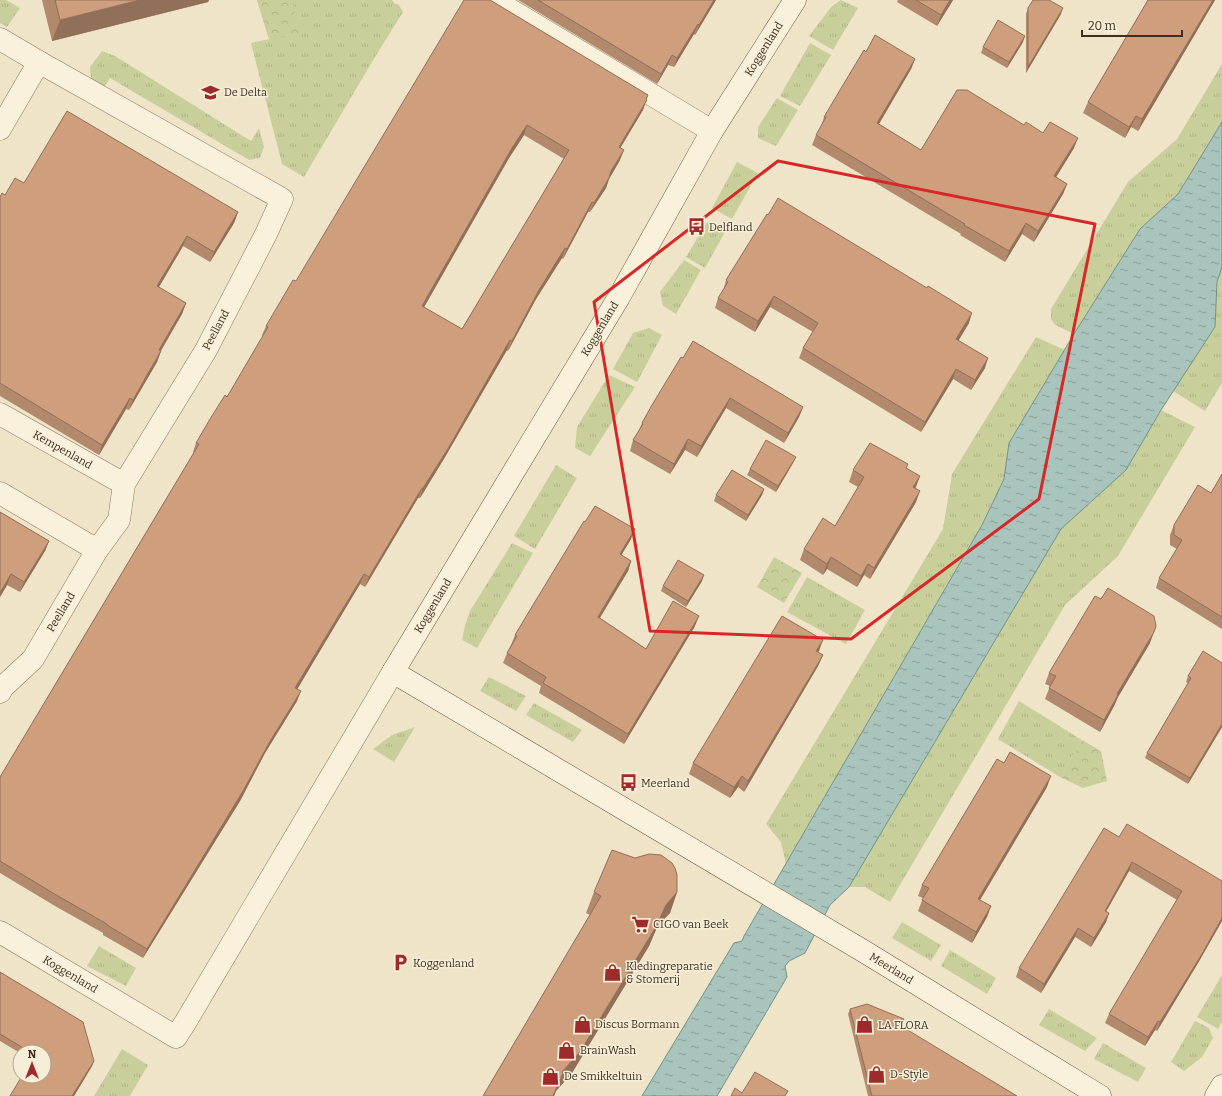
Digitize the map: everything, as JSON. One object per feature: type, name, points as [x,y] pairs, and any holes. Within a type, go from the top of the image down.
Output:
[{"type":"street","points":[[494,0],[712,131]]},
{"type":"street","name":"Koggenland","points":[[0,932],[176,1037],[393,672],[619,297],[712,131],[795,0]]},
{"type":"street","name":"Peelland","points":[[0,39],[282,199],[266,234],[206,350],[124,484],[119,520],[97,550],[33,659],[3,687],[0,692]]},
{"type":"street","points":[[0,129],[39,62]]},
{"type":"street","name":"Kempenland","points":[[0,414],[124,484]]},
{"type":"street","points":[[0,493],[97,550]]},
{"type":"street","name":"Meerland","points":[[393,672],[865,952],[1100,1096]]},
{"type":"street","points":[[1216,1096],[1222,1086]]},
{"type":"highlighted area","points":[[778,161],[1095,224],[1039,499],[851,639],[650,631],[594,302]]},
{"type":"green space","points":[[0,0],[6,0],[20,8],[7,27],[0,23]]},
{"type":"green space","points":[[257,0],[392,0],[394,3],[399,5],[403,12],[304,177],[282,164],[251,43],[269,39]]},
{"type":"green space","points":[[257,0],[292,0],[299,33],[269,39]]},
{"type":"green space","points":[[841,0],[858,8],[833,50],[809,36],[832,6]]},
{"type":"green space","points":[[810,43],[831,55],[800,106],[780,96]]},
{"type":"green space","points":[[102,51],[115,56],[251,141],[259,128],[264,147],[260,158],[249,160],[110,78],[105,86],[91,80],[90,67]]},
{"type":"green space","points":[[1222,64],[1222,122],[1178,194],[1140,229],[1074,334],[1055,325],[1051,319],[1051,309],[1128,182],[1177,139]]},
{"type":"green space","points":[[777,98],[798,110],[776,146],[758,138],[758,127]]},
{"type":"green space","points":[[737,162],[758,173],[732,219],[712,208]]},
{"type":"green space","points":[[707,222],[725,232],[705,268],[686,257]]},
{"type":"green space","points":[[684,260],[701,270],[676,314],[663,306],[660,292]]},
{"type":"green space","points":[[1222,267],[1222,383],[1205,411],[1173,391],[1215,327],[1217,282]]},
{"type":"green space","points":[[649,328],[662,335],[637,382],[613,369],[633,333]]},
{"type":"green space","points":[[1036,337],[1065,350],[1009,443],[1004,479],[982,525],[786,864],[781,842],[766,824],[943,529],[952,474]]},
{"type":"green space","points":[[609,375],[635,387],[590,456],[575,448],[577,427]]},
{"type":"green space","points":[[1161,410],[1195,427],[1118,556],[1065,605],[890,902],[865,887],[849,887],[1061,529],[1126,470]]},
{"type":"green space","points":[[556,465],[577,478],[535,549],[514,536]]},
{"type":"green space","points":[[512,543],[533,553],[477,648],[462,640],[465,625],[470,611]]},
{"type":"green space","points":[[774,557],[802,573],[784,603],[757,587]]},
{"type":"green space","points":[[807,577],[865,610],[846,644],[787,612]]},
{"type":"green space","points":[[489,677],[526,696],[516,711],[480,691]]},
{"type":"green space","points":[[1019,701],[1082,740],[1060,777],[998,739]]},
{"type":"green space","points":[[534,703],[582,730],[573,742],[526,715]]},
{"type":"green space","points":[[415,727],[394,762],[373,749],[392,735]]},
{"type":"green space","points":[[1082,740],[1101,751],[1107,781],[1083,788],[1060,777]]},
{"type":"green space","points":[[902,922],[941,945],[931,961],[892,938]]},
{"type":"green space","points":[[99,946],[136,968],[126,986],[87,966]]},
{"type":"green space","points":[[950,950],[996,978],[987,994],[941,966]]},
{"type":"green space","points":[[1222,975],[1222,1022],[1218,1029],[1197,1017]]},
{"type":"green space","points":[[1049,1009],[1097,1038],[1085,1051],[1039,1025]]},
{"type":"green space","points":[[1195,1021],[1209,1028],[1213,1038],[1202,1057],[1184,1071],[1171,1062]]},
{"type":"green space","points":[[1103,1043],[1146,1068],[1138,1082],[1094,1059]]},
{"type":"green space","points":[[122,1049],[148,1065],[130,1096],[94,1096]]},
{"type":"water","points":[[1222,122],[1222,267],[1217,282],[1215,327],[1161,410],[1126,470],[1061,529],[849,887],[830,905],[805,953],[789,961],[785,966],[787,977],[717,1096],[642,1096],[734,943],[742,941],[982,525],[1004,479],[1009,443],[1074,334],[1140,229],[1178,194]]},
{"type":"building","points":[[55,0],[140,0],[60,20]]},
{"type":"building","points":[[464,0],[490,0],[648,95],[647,100],[619,147],[624,150],[611,171],[609,178],[594,203],[592,202],[567,249],[565,248],[539,290],[512,341],[510,340],[449,447],[422,488],[369,577],[364,574],[295,688],[301,691],[269,743],[243,791],[147,949],[0,861],[0,777],[199,444],[196,443],[210,419],[225,395],[227,397],[268,327],[266,326],[293,280],[296,281]],"holes":[[[527,125],[569,150],[462,329],[422,306],[512,148]]]},
{"type":"building","points":[[538,0],[714,0],[677,58],[672,55],[661,74]]},
{"type":"building","points":[[916,0],[950,0],[941,15]]},
{"type":"building","points":[[1033,0],[1049,0],[1063,8],[1028,67],[1028,8]]},
{"type":"building","points":[[1148,0],[1213,0],[1142,119],[1136,116],[1129,127],[1088,102]]},
{"type":"building","points":[[998,20],[1025,36],[1009,62],[983,47]]},
{"type":"building","points":[[875,35],[915,59],[877,123],[921,150],[957,90],[967,90],[1024,125],[1026,122],[1043,133],[1050,122],[1078,138],[1054,176],[1067,184],[1038,231],[1026,223],[1009,251],[816,135],[826,117],[824,117],[864,50],[866,52]]},
{"type":"building","points":[[67,111],[238,212],[214,252],[187,236],[157,286],[186,303],[133,400],[130,398],[102,445],[0,383],[0,197],[2,193],[5,195],[15,178],[24,183]]},
{"type":"building","points":[[778,198],[927,288],[928,286],[972,313],[956,339],[988,358],[975,380],[956,369],[925,422],[803,348],[818,323],[774,296],[758,321],[718,298],[728,282],[726,280]]},
{"type":"building","points":[[693,341],[803,407],[788,433],[730,398],[701,446],[688,439],[674,464],[633,440],[681,357],[683,358]]},
{"type":"building","points":[[766,440],[796,457],[778,486],[750,469]]},
{"type":"building","points":[[870,443],[908,464],[906,468],[920,476],[913,487],[920,491],[874,568],[868,564],[861,576],[831,557],[827,564],[804,549],[823,518],[835,526],[864,477],[853,470]]},
{"type":"building","points":[[732,470],[764,489],[748,515],[716,495]]},
{"type":"building","points":[[1222,474],[1222,617],[1159,578],[1182,540],[1174,535],[1174,525],[1198,485],[1211,493]]},
{"type":"building","points":[[595,506],[635,529],[620,554],[631,561],[598,617],[646,649],[673,601],[699,616],[628,734],[543,683],[546,677],[507,653],[517,636],[515,635],[584,521],[585,522]]},
{"type":"building","points":[[0,512],[49,541],[24,582],[11,574],[0,593]]},
{"type":"building","points":[[678,560],[704,575],[688,601],[663,586]]},
{"type":"building","points":[[1108,588],[1154,616],[1156,626],[1154,632],[1117,694],[1118,695],[1104,720],[1049,688],[1056,676],[1049,673],[1095,596],[1101,599]]},
{"type":"building","points":[[782,616],[823,640],[816,651],[823,655],[748,781],[742,776],[734,787],[693,763]]},
{"type":"building","points":[[1203,651],[1222,663],[1222,724],[1190,778],[1147,753],[1191,678],[1188,676]]},
{"type":"building","points":[[1010,752],[1051,776],[978,899],[991,906],[976,932],[922,900],[929,888],[922,885],[997,759],[1004,763]]},
{"type":"building","points":[[1127,824],[1222,881],[1222,918],[1202,954],[1160,1022],[1158,1021],[1148,1037],[1109,1014],[1182,891],[1132,862],[1105,911],[1109,913],[1094,938],[1078,928],[1044,984],[1019,968],[1104,828],[1119,837]]},
{"type":"building","points":[[612,850],[635,858],[649,854],[661,855],[672,863],[675,868],[677,875],[677,892],[666,905],[657,925],[580,1052],[562,1072],[563,1073],[553,1096],[483,1096],[601,896],[594,892]]},
{"type":"building","points":[[0,972],[83,1022],[94,1061],[72,1096],[10,1096],[17,1084],[52,1084],[52,1044],[17,1044],[0,1034]]},
{"type":"building","points":[[867,1004],[904,1019],[901,1026],[1017,1096],[872,1096],[850,1009]]},
{"type":"building","points":[[755,1072],[788,1091],[785,1096],[731,1096],[735,1088],[742,1093]]},
{"type":"place","name":"De Delta","points":[[211,92]]},
{"type":"place","name":"Delfland","points":[[696,227]]},
{"type":"place","name":"Meerland","points":[[628,783]]},
{"type":"place","name":"CIGO van Beek","points":[[640,924]]},
{"type":"place","name":"Koggenland","points":[[400,963]]},
{"type":"place","name":"Kledingreparatie & Stomerij","points":[[613,972]]},
{"type":"place","name":"Discus Bormann","points":[[582,1024]]},
{"type":"place","name":"LA FLORA","points":[[865,1025]]},
{"type":"place","name":"BrainWash","points":[[567,1050]]},
{"type":"place","name":"D-Style","points":[[877,1074]]},
{"type":"place","name":"De Smikkeltuin","points":[[551,1076]]}]
